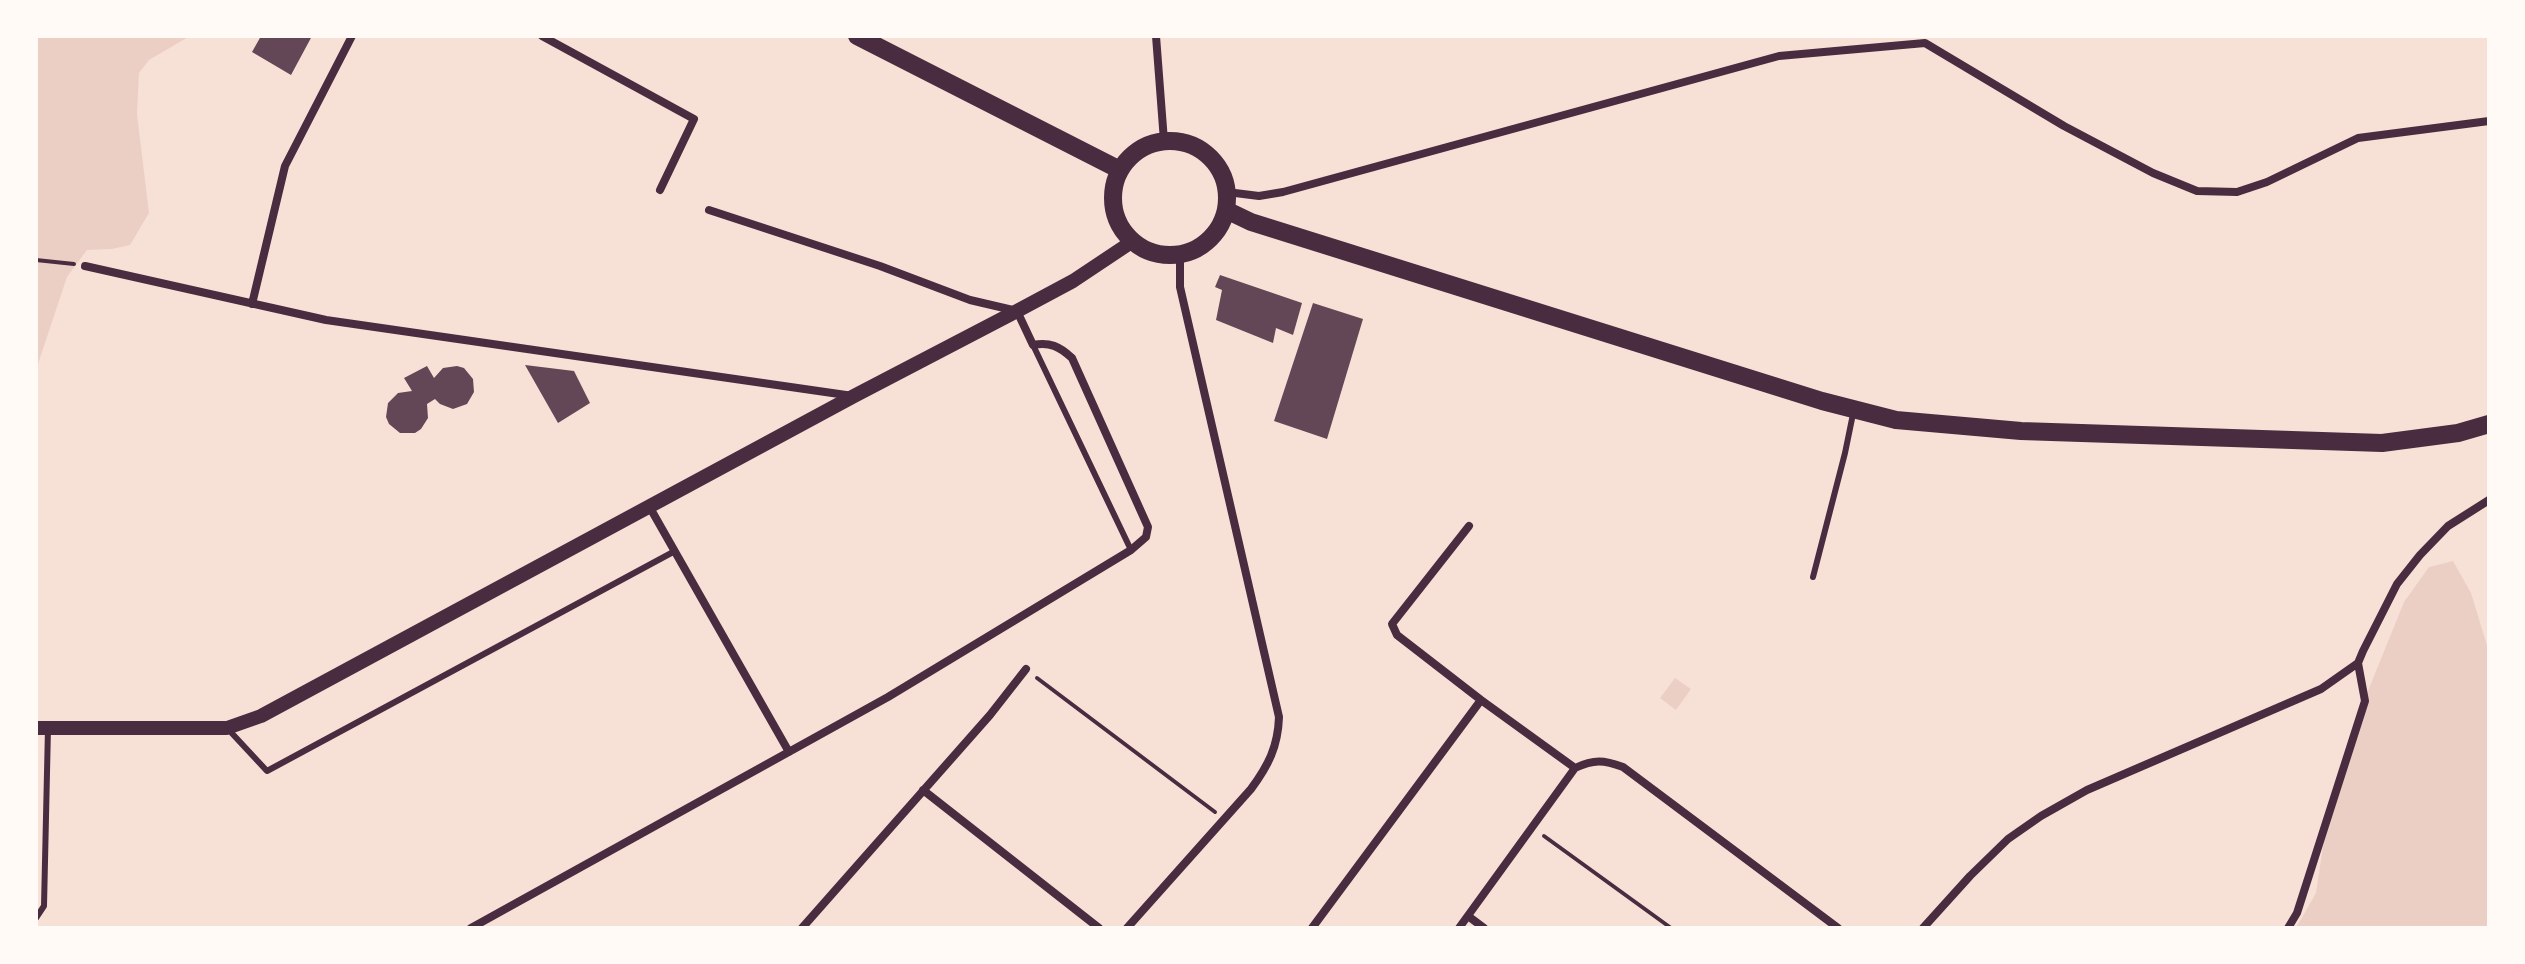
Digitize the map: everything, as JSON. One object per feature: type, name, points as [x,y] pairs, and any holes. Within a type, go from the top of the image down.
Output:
[{"type":"main road","points":[[857,36],[1120,170]]},
{"type":"main road","points":[[1164,141],[1177,141],[1201,150],[1218,168],[1226,201],[1214,234],[1205,243],[1180,254],[1156,253],[1133,241],[1116,216],[1113,200],[1114,185],[1120,170],[1138,150],[1164,141]]},
{"type":"main road","points":[[1226,201],[1251,222],[1854,410],[1896,420],[1959,428],[2357,443],[2417,439],[2458,433],[2489,424]]},
{"type":"street","points":[[252,304],[285,166],[352,36]]},
{"type":"street","points":[[542,36],[694,119],[660,190]]},
{"type":"street","points":[[1157,37],[1164,141]]},
{"type":"street","points":[[1226,201],[1283,192],[1779,56],[1925,43],[2064,126],[2153,173],[2197,191],[2237,192],[2267,182],[2358,138],[2489,121]]},
{"type":"street","points":[[709,210],[880,266],[970,300],[1017,311]]},
{"type":"street","points":[[42,728],[227,728],[261,716],[1073,281],[1133,241]]},
{"type":"street","points":[[1127,928],[1268,766],[1278,740],[1279,717],[1180,287],[1180,254]]},
{"type":"street","points":[[85,266],[341,323],[854,396]]},
{"type":"street","points":[[471,928],[888,697],[1131,550],[1146,537],[1148,527],[1072,358],[1061,348],[1047,343],[1033,345],[1017,311]]},
{"type":"street","points":[[1923,928],[1979,866],[2008,839],[2041,816],[2087,790],[2321,689],[2358,663],[2397,584],[2420,555],[2448,526],[2489,500]]},
{"type":"street","points":[[649,506],[789,752]]},
{"type":"street","points":[[1469,526],[1392,624],[1397,635],[1575,768]]},
{"type":"street","points":[[2288,928],[2297,913],[2365,701],[2358,663]]},
{"type":"street","points":[[802,928],[990,715],[1026,669]]},
{"type":"street","points":[[1312,928],[1481,700]]},
{"type":"street","points":[[1459,928],[1575,768],[1589,761],[1605,760],[1623,767],[1838,928]]},
{"type":"street","points":[[923,790],[1099,928]]},
{"type":"street","points":[[1468,916],[1484,928]]},
{"type":"lane","points":[[1033,345],[1131,550]]},
{"type":"lane","points":[[1813,577],[1854,410]]},
{"type":"lane","points":[[227,728],[267,771],[675,551]]},
{"type":"lane","points":[[36,918],[44,906],[42,728]]},
{"type":"path","points":[[36,260],[85,266]]},
{"type":"path","points":[[1026,669],[1224,819]]},
{"type":"path","points":[[1532,827],[1671,928]]},
{"type":"shaded area","points":[[36,36],[190,36],[149,60],[139,73],[137,114],[149,213],[130,245],[87,250],[67,277],[36,370]]},
{"type":"shaded area","points":[[2453,561],[2471,593],[2489,652],[2489,928],[2296,928],[2316,893],[2325,833],[2359,713],[2404,602],[2429,567]]},
{"type":"shaded area","points":[[1675,678],[1691,689],[1676,710],[1660,698]]},
{"type":"building","points":[[261,36],[312,36],[291,75],[252,52]]},
{"type":"building","points":[[1220,275],[1302,303],[1293,335],[1276,328],[1273,343],[1216,320],[1222,290],[1215,287]]},
{"type":"building","points":[[1313,303],[1363,319],[1327,439],[1274,421]]},
{"type":"building","points":[[525,365],[574,371],[590,403],[558,423]]},
{"type":"building","points":[[427,366],[434,378],[443,368],[464,368],[473,379],[474,392],[467,404],[453,409],[435,399],[427,404],[428,418],[421,429],[415,433],[400,433],[386,417],[388,403],[398,393],[412,391],[404,378]]}]
